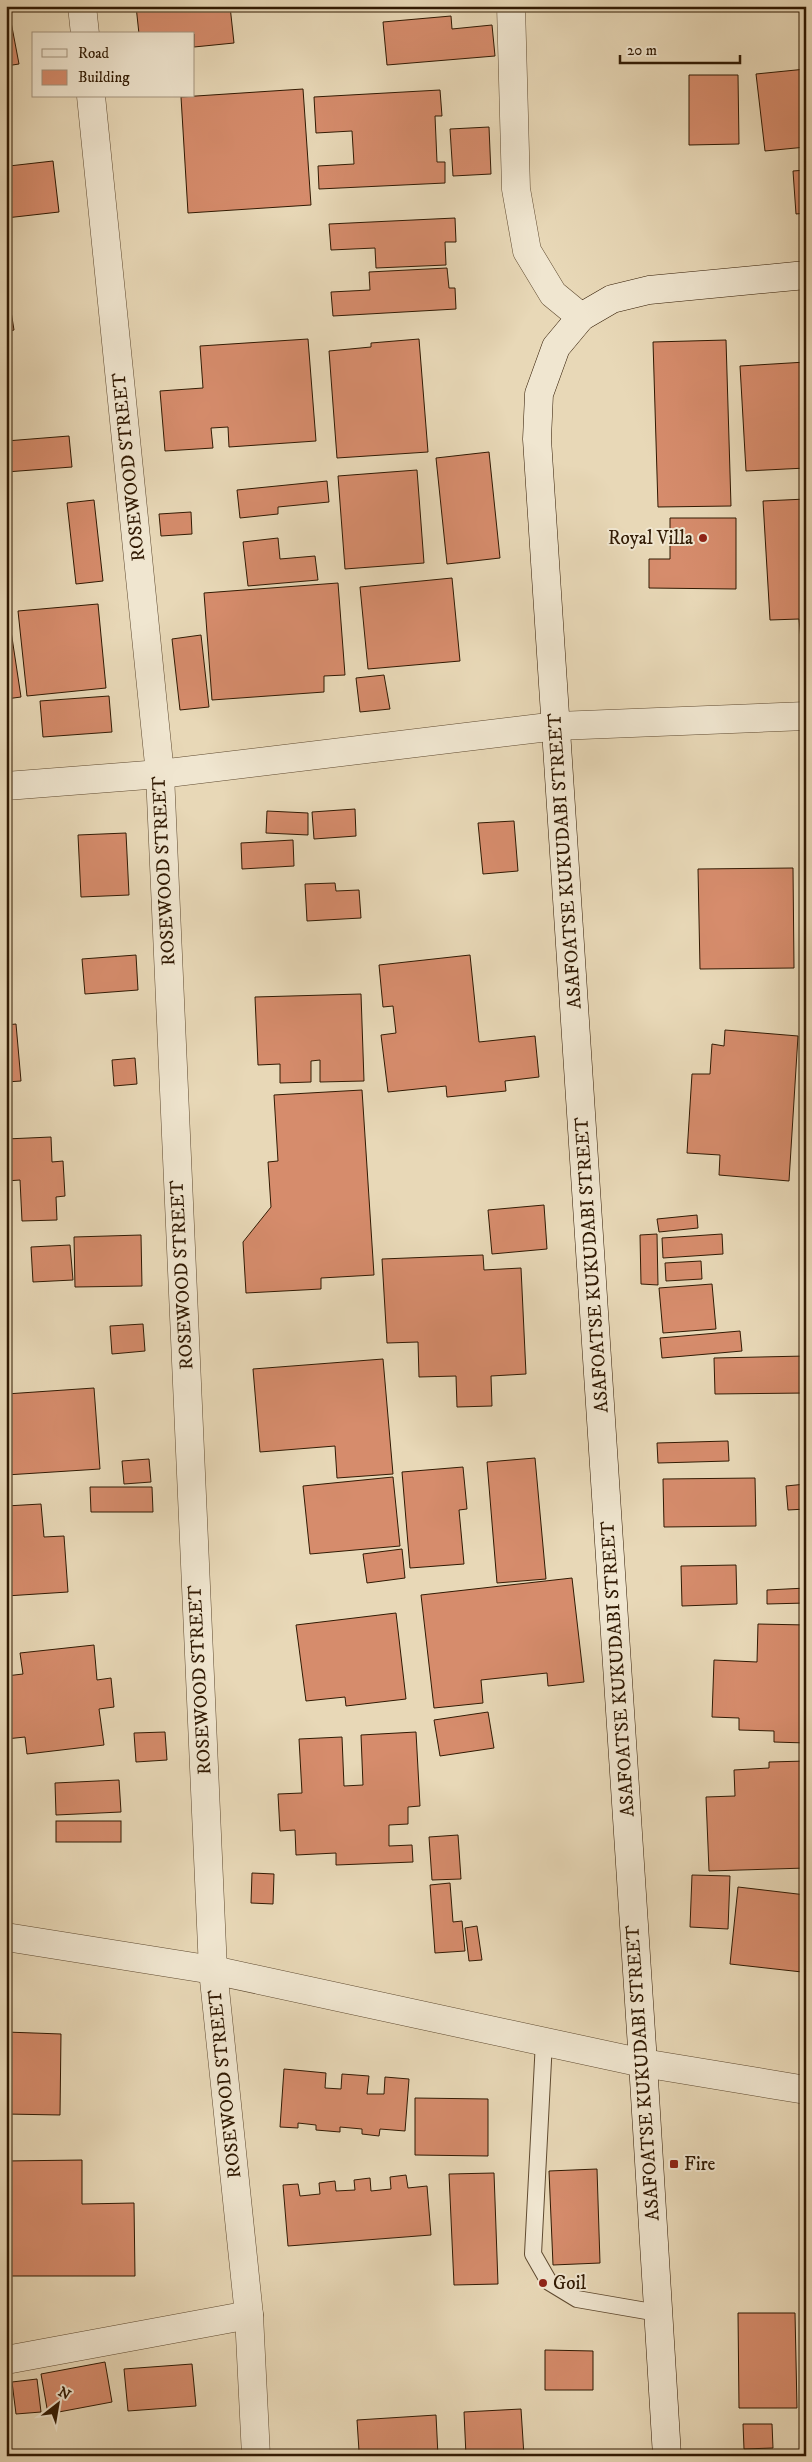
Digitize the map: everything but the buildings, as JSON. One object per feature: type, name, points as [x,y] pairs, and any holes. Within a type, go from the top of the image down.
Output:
[{"type":"street","points":[[82,6],[85,32]]},
{"type":"street","points":[[511,6],[516,189],[527,251],[553,294],[581,317]]},
{"type":"street","name":"ROSEWOOD STREET","points":[[91,98],[160,774],[213,1970],[249,2315],[256,2456]]},
{"type":"street","name":"ASAFOATSE KUKUDABI STREET","points":[[667,2456],[537,439],[539,394],[556,347],[581,317],[612,299],[649,290],[806,275]]},
{"type":"street","points":[[6,786],[160,774],[557,726],[806,716]]},
{"type":"street","points":[[6,1937],[213,1970],[643,2062],[806,2090]]},
{"type":"street","points":[[6,2360],[249,2315]]},
{"type":"lane","points":[[544,2041],[533,2254],[549,2282],[577,2299],[658,2313]]},
{"type":"place","name":"Royal Villa","points":[[703,538]]},
{"type":"place","name":"Fire","points":[[674,2164]]},
{"type":"place","name":"Goil","points":[[543,2283]]}]
